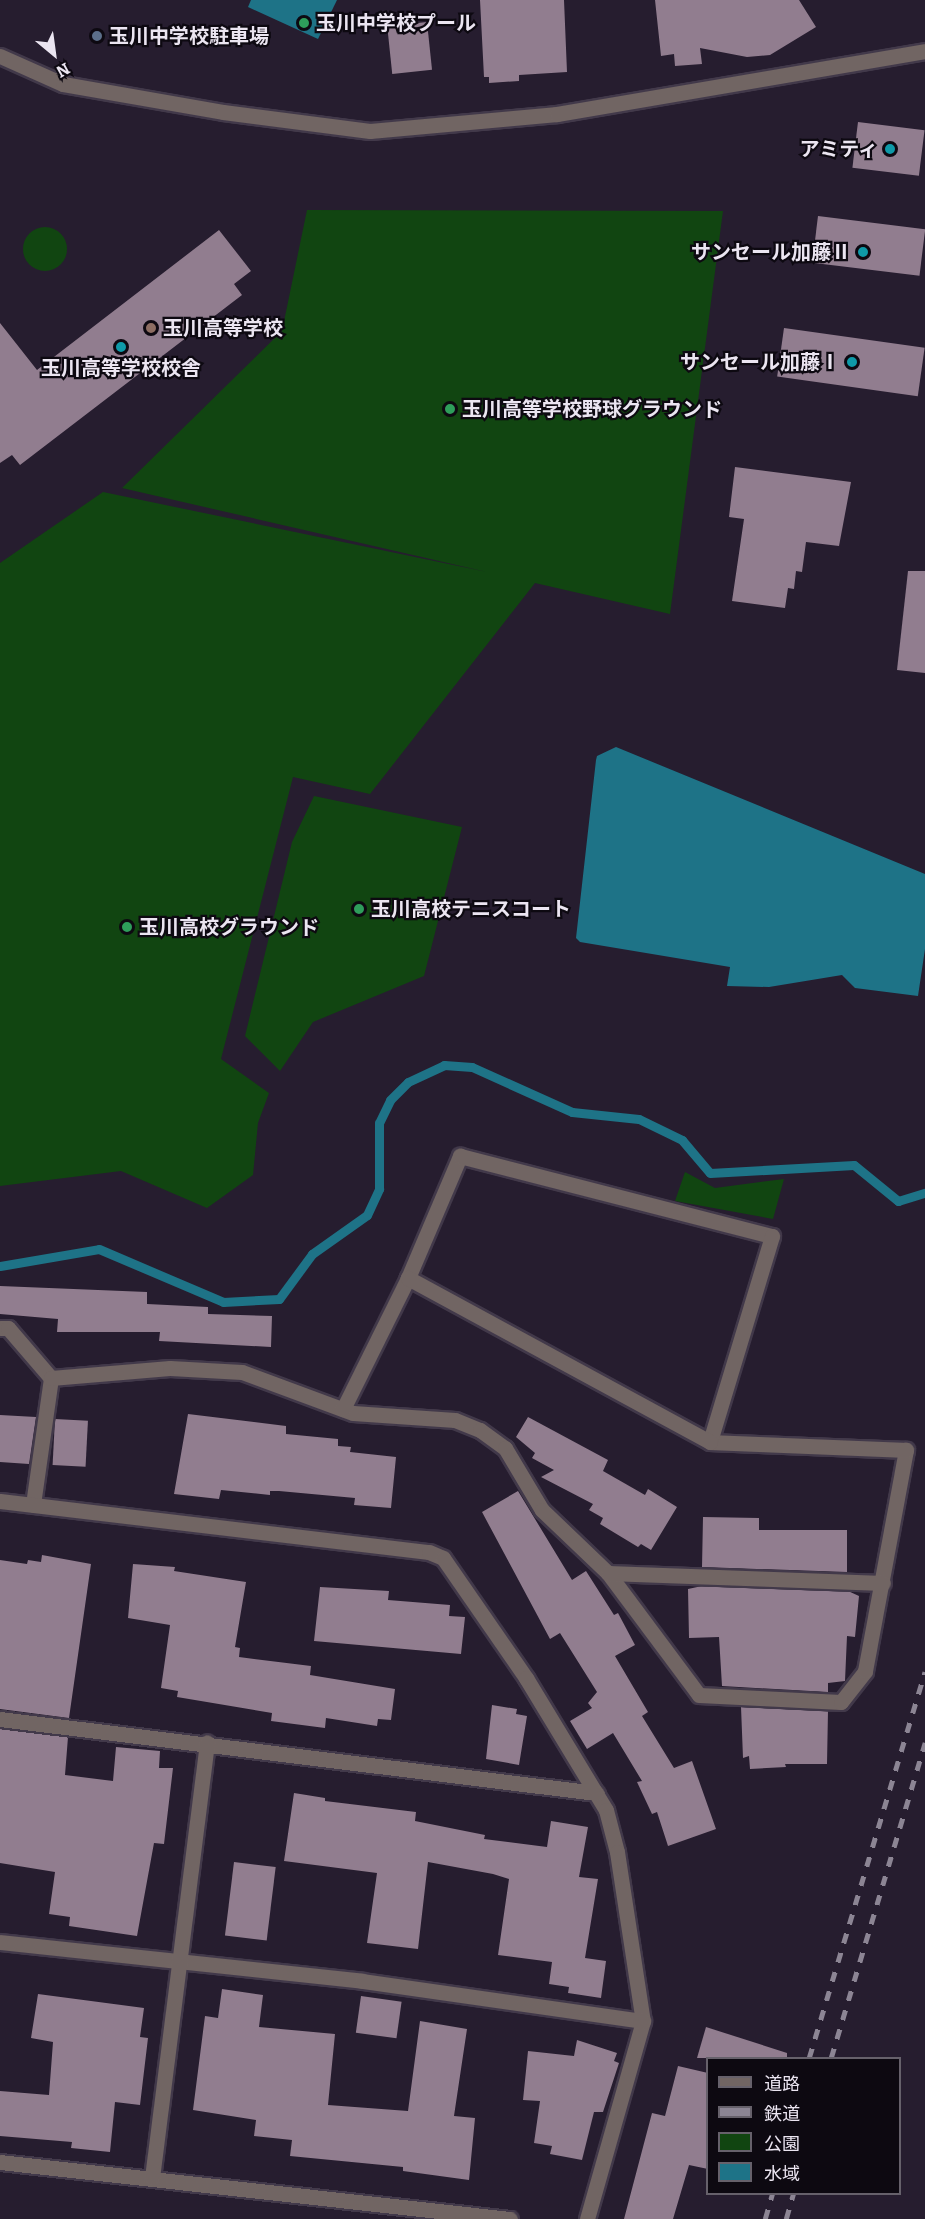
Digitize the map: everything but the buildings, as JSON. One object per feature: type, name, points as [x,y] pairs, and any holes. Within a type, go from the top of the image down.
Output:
[{"type":"street","points":[[0,56],[63,84],[159,101],[370,131],[557,114],[925,51]]},
{"type":"street","points":[[343,1409],[408,1278],[460,1156],[772,1236],[710,1442]]},
{"type":"street","points":[[51,1378],[170,1368],[242,1372],[343,1409],[455,1420],[480,1430],[505,1448],[542,1510],[608,1573],[699,1695],[841,1702],[865,1671],[906,1450],[710,1442],[408,1278]]},
{"type":"street","points":[[0,1328],[8,1328],[51,1378],[33,1505]]},
{"type":"street","points":[[0,1501],[429,1552],[443,1558],[526,1678],[596,1793],[606,1810],[617,1852],[644,2021],[587,2219]]},
{"type":"street","points":[[608,1573],[883,1582]]},
{"type":"street","points":[[0,1719],[207,1742],[596,1793]]},
{"type":"street","points":[[152,2178],[207,1742]]},
{"type":"street","points":[[0,1942],[362,1981],[644,2021]]},
{"type":"street","points":[[0,2162],[510,2219]]},
{"type":"green space","points":[[307,210],[723,211],[670,614],[535,583],[370,794],[293,777],[221,1059],[269,1093],[258,1123],[253,1175],[207,1208],[121,1171],[0,1186],[0,563],[103,492],[487,572],[122,488],[282,331]]},
{"type":"green space","points":[[45,227],[54,228],[61,233],[66,240],[66,258],[61,265],[54,270],[45,271],[36,270],[29,265],[24,258],[23,249],[24,240],[29,233],[36,228]]},
{"type":"green space","name":"玉川高校テニスコート","points":[[314,796],[462,827],[424,976],[313,1022],[280,1071],[245,1036],[292,842]]},
{"type":"green space","points":[[685,1172],[715,1188],[784,1179],[773,1219],[675,1201]]},
{"type":"water","name":"玉川中学校プール","points":[[251,0],[337,0],[318,39],[248,7]]},
{"type":"water","points":[[616,747],[925,874],[925,949],[918,996],[855,988],[842,975],[769,987],[727,986],[730,967],[580,942],[576,938],[596,760],[597,756]]},
{"type":"waterway","points":[[0,1266],[99,1249],[223,1302],[279,1299],[312,1254],[367,1215],[379,1189],[379,1123],[390,1100],[408,1082],[444,1065],[472,1067],[572,1112],[639,1119],[682,1140],[710,1173],[854,1165],[898,1201],[925,1193]]},
{"type":"railway","points":[[809,2057],[925,1672]]},
{"type":"railway","points":[[831,2057],[925,1743]]},
{"type":"railway","points":[[765,2219],[772,2195]]},
{"type":"railway","points":[[786,2219],[793,2195]]},
{"type":"place","name":"玉川中学校プール","points":[[304,23]]},
{"type":"place","name":"玉川中学校駐車場","points":[[97,36]]},
{"type":"place","name":"アミティ","points":[[890,149]]},
{"type":"place","name":"サンセール加藤Ⅱ","points":[[863,252]]},
{"type":"place","name":"玉川高等学校","points":[[151,328]]},
{"type":"place","name":"玉川高等学校校舎","points":[[121,347]]},
{"type":"place","name":"サンセール加藤Ⅰ","points":[[852,362]]},
{"type":"place","name":"玉川高等学校野球グラウンド","points":[[450,409]]},
{"type":"place","name":"玉川高校テニスコート","points":[[359,909]]},
{"type":"place","name":"玉川高校グラウンド","points":[[127,927]]}]
